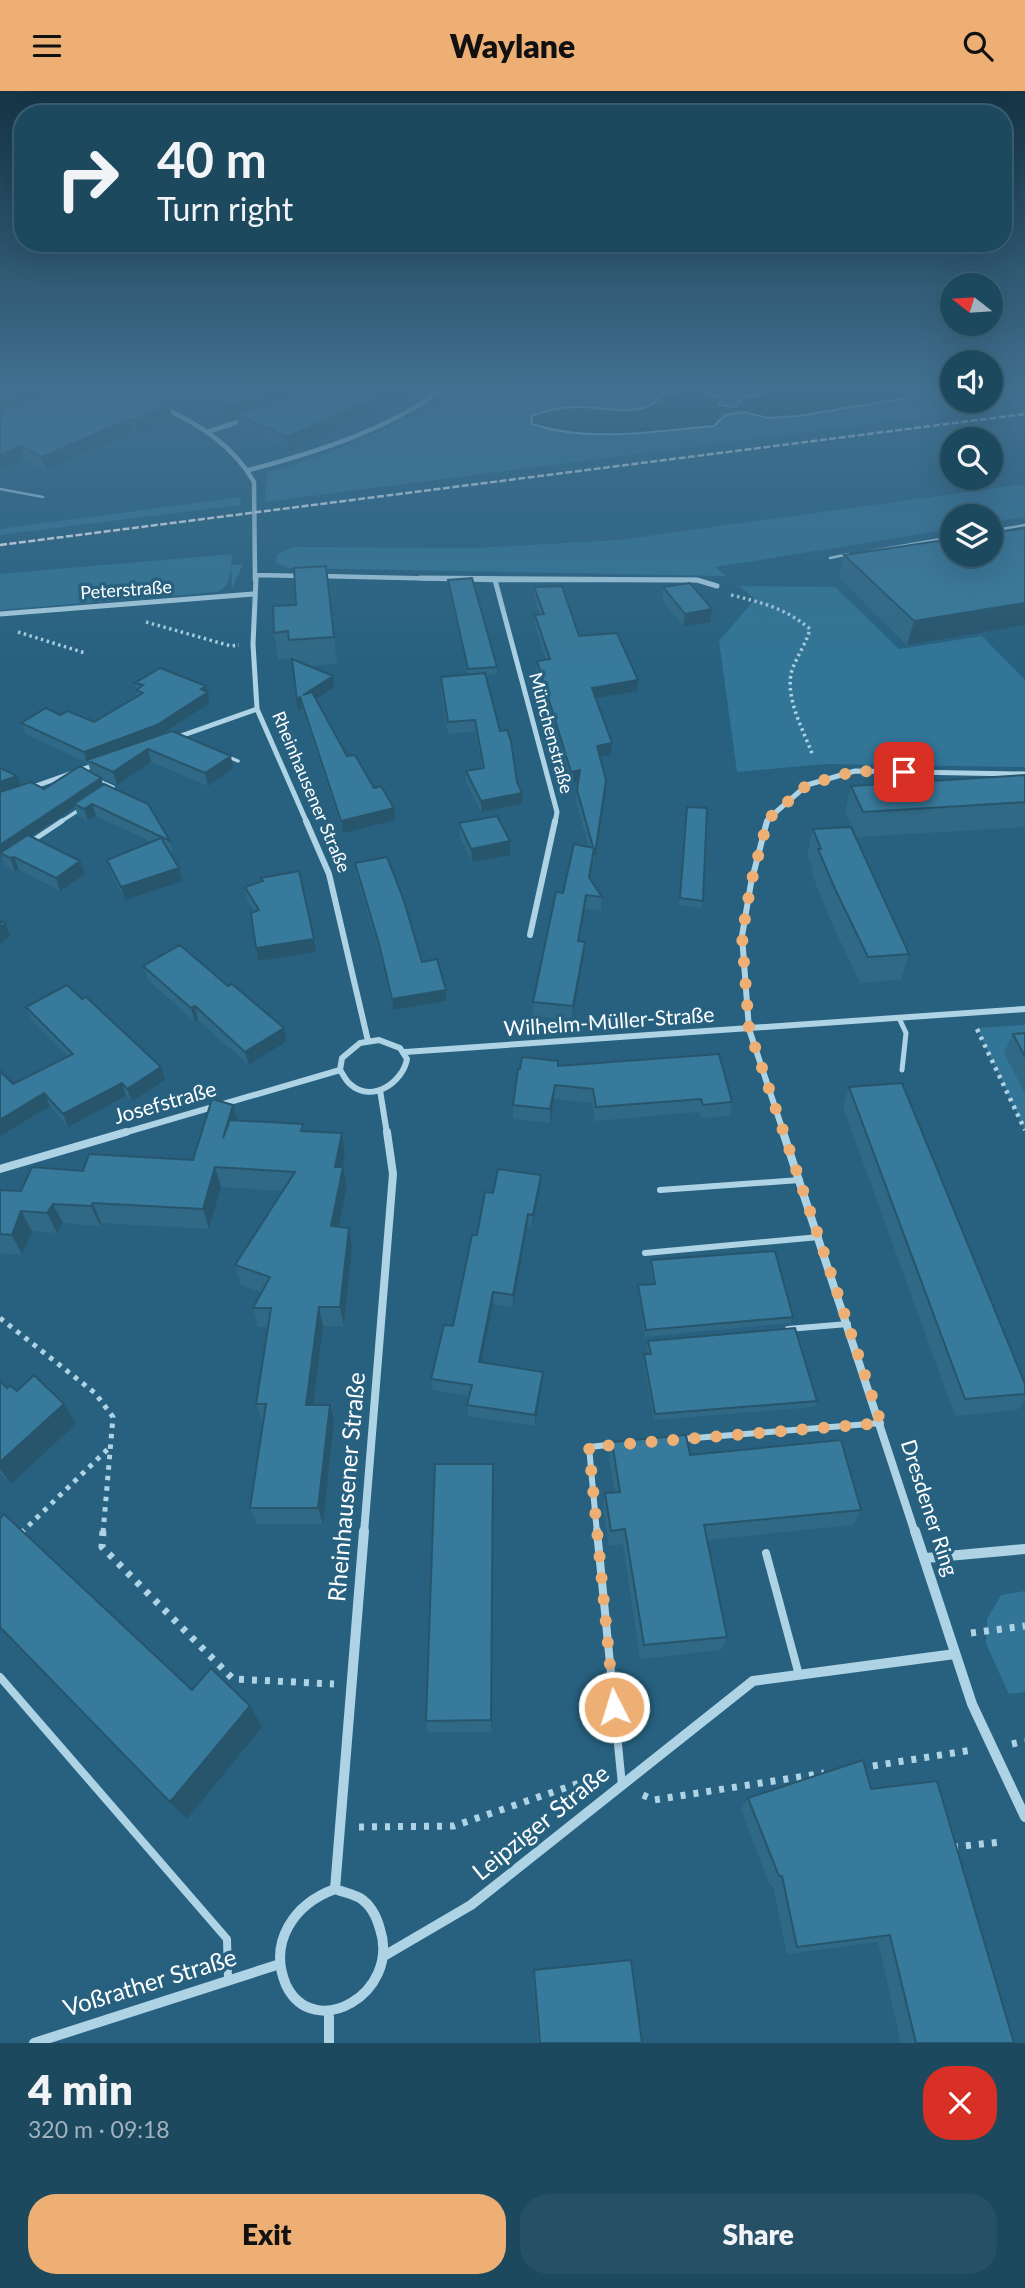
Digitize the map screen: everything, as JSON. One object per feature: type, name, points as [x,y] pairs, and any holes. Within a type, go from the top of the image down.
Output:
[{"type":"street","name":"Rheinhausener Straße","points":[[254,481],[256,575],[253,594],[253,644],[257,709],[329,874],[368,1041]]},
{"type":"street","points":[[256,575],[495,580],[697,580],[717,586]]},
{"type":"street","name":"Münchenstraße","points":[[495,580],[557,812],[530,935]]},
{"type":"street","name":"Peterstraße","points":[[0,614],[253,594]]},
{"type":"street","points":[[163,742],[257,709]]},
{"type":"street","points":[[23,790],[107,761]]},
{"type":"street","name":"Dresdener Ring","points":[[1025,774],[855,771],[807,785],[768,819],[751,883],[742,936],[749,1029],[926,1558],[972,1704],[1025,1817]]},
{"type":"street","name":"Wilhelm-Müller-Straße","points":[[405,1052],[1025,1009]]},
{"type":"street","points":[[368,1041],[389,1042],[405,1052],[408,1059],[405,1075],[380,1090],[358,1089],[349,1084],[340,1070],[342,1058],[347,1052],[368,1041]]},
{"type":"street","name":"Josefstraße","points":[[0,1169],[340,1070]]},
{"type":"street","name":"Rheinhausener Straße","points":[[335,1889],[393,1174],[380,1090]]},
{"type":"street","points":[[926,1558],[1025,1549]]},
{"type":"street","name":"Leipziger Straße","points":[[384,1956],[471,1905],[754,1681],[956,1654]]},
{"type":"street","points":[[335,1889],[352,1892],[366,1900],[377,1915],[383,1934],[384,1956],[374,1986],[365,1999],[342,2014],[329,2017],[314,2015],[301,2008],[287,1989],[280,1964],[282,1942],[290,1922],[310,1899],[335,1889]]},
{"type":"street","name":"Voßrather Straße","points":[[34,2043],[280,1964]]},
{"type":"street","points":[[329,2017],[329,2043]]},
{"type":"lane","points":[[0,489],[43,497]]},
{"type":"lane","points":[[1003,529],[1025,525]]},
{"type":"lane","points":[[871,551],[940,539]]},
{"type":"lane","points":[[831,558],[858,553]]},
{"type":"lane","points":[[183,735],[190,741]]},
{"type":"lane","points":[[214,751],[238,761]]},
{"type":"lane","points":[[83,769],[88,776],[113,787],[103,795]]},
{"type":"lane","points":[[29,843],[92,801]]},
{"type":"lane","points":[[899,1018],[906,1033],[902,1070]]},
{"type":"lane","points":[[660,1190],[800,1180]]},
{"type":"lane","points":[[645,1253],[819,1237]]},
{"type":"lane","points":[[781,1330],[848,1324]]},
{"type":"lane","points":[[667,1440],[881,1423]]},
{"type":"lane","points":[[622,1784],[589,1447],[627,1444]]},
{"type":"lane","points":[[766,1553],[799,1675]]},
{"type":"lane","points":[[0,1677],[227,1939],[228,1980]]},
{"type":"path","points":[[717,586],[735,598],[766,603],[796,617],[810,629],[808,641],[796,657],[789,680],[813,756]]},
{"type":"path","points":[[144,621],[231,646],[253,644]]},
{"type":"path","points":[[12,630],[85,653]]},
{"type":"path","points":[[977,1028],[1025,1130]]},
{"type":"path","points":[[0,1318],[95,1393],[113,1417],[102,1547],[233,1679],[352,1685]]},
{"type":"path","points":[[19,1535],[110,1447]]},
{"type":"path","points":[[971,1633],[1025,1626]]},
{"type":"path","points":[[857,1768],[1025,1741]]},
{"type":"path","points":[[340,1827],[454,1826],[602,1775],[654,1800],[830,1773]]},
{"type":"path","points":[[952,1847],[1001,1842]]},
{"type":"shaded area","points":[[266,481],[427,481],[265,502]]},
{"type":"shaded area","points":[[1025,484],[1025,517],[1003,520],[1003,504],[940,504],[940,531],[715,567],[726,576],[289,568],[276,563],[277,555],[292,547],[475,548],[619,540],[982,490],[1003,490],[1003,487]]},
{"type":"shaded area","points":[[241,497],[240,505],[0,535],[0,529]]},
{"type":"shaded area","points":[[232,554],[231,565],[243,564],[232,588],[231,566],[227,585],[217,592],[0,610],[0,574]]},
{"type":"shaded area","points":[[739,586],[835,587],[899,649],[982,636],[1025,680],[1025,767],[825,764],[737,772],[719,641],[755,599]]},
{"type":"shaded area","points":[[1025,1025],[1025,1130],[977,1028]]},
{"type":"shaded area","points":[[1025,1591],[1025,1692],[1009,1694],[986,1644],[987,1619],[1001,1595]]},
{"type":"building","points":[[1025,528],[1025,603],[914,621],[844,555],[940,541],[940,567],[1003,567],[1003,531]]},
{"type":"building","points":[[326,566],[334,637],[289,640],[288,631],[274,633],[273,606],[296,605],[294,568]]},
{"type":"building","points":[[472,578],[497,667],[468,669],[448,580]]},
{"type":"building","points":[[690,583],[712,609],[685,614],[663,587]]},
{"type":"building","points":[[562,586],[579,636],[617,633],[638,680],[592,688],[612,743],[597,746],[606,780],[595,854],[577,790],[580,770],[571,772],[537,661],[550,659],[535,615],[544,614],[534,587]]},
{"type":"building","points":[[292,659],[333,676],[303,695],[312,692],[347,756],[355,755],[374,788],[381,786],[394,808],[341,821],[300,697],[297,700]]},
{"type":"building","points":[[160,668],[206,686],[201,689],[208,692],[157,725],[84,752],[21,723],[46,708],[60,715],[68,711],[94,722],[143,693],[136,690],[143,685],[135,683]]},
{"type":"building","points":[[485,673],[500,731],[507,730],[511,741],[517,782],[522,793],[481,801],[466,771],[484,768],[475,720],[448,722],[441,677]]},
{"type":"building","points":[[172,731],[231,756],[205,773],[148,749],[113,772],[87,760]]},
{"type":"building","points":[[80,766],[101,778],[0,845],[0,792],[31,782],[44,789]]},
{"type":"building","points":[[0,768],[17,776],[0,782]]},
{"type":"building","points":[[1025,775],[1025,802],[863,812],[851,786]]},
{"type":"building","points":[[104,784],[148,804],[170,841],[92,804],[84,809],[74,804]]},
{"type":"building","points":[[687,807],[707,808],[703,901],[680,898]]},
{"type":"building","points":[[497,816],[510,841],[471,849],[459,823]]},
{"type":"building","points":[[851,827],[909,954],[868,957],[835,889],[818,849],[821,849],[813,829]]},
{"type":"building","points":[[28,835],[80,861],[56,878],[0,853]]},
{"type":"building","points":[[161,838],[179,868],[121,887],[107,860]]},
{"type":"building","points":[[574,844],[594,848],[589,877],[602,897],[586,895],[578,941],[585,942],[573,1006],[533,1002],[556,892],[563,893]]},
{"type":"building","points":[[387,857],[404,901],[422,962],[437,959],[446,990],[392,999],[355,863]]},
{"type":"building","points":[[299,871],[314,939],[256,948],[251,913],[259,910],[245,887],[263,881],[261,878]]},
{"type":"building","points":[[180,945],[228,986],[232,984],[284,1028],[245,1052],[195,1006],[191,1008],[143,966]]},
{"type":"building","points":[[67,985],[82,999],[86,997],[161,1067],[127,1089],[122,1083],[63,1114],[44,1093],[0,1120],[0,1071],[13,1084],[73,1054],[26,1007]]},
{"type":"building","points":[[1025,1033],[1025,1057],[1013,1034]]},
{"type":"building","points":[[719,1054],[732,1102],[703,1105],[701,1099],[596,1107],[593,1089],[555,1085],[550,1109],[513,1105],[522,1057],[558,1061],[558,1066]]},
{"type":"building","points":[[902,1083],[1025,1384],[1025,1394],[965,1399],[849,1087]]},
{"type":"building","points":[[212,1099],[233,1105],[223,1138],[230,1120],[303,1124],[301,1131],[342,1133],[335,1167],[343,1167],[331,1226],[349,1228],[340,1307],[319,1307],[306,1405],[330,1405],[318,1508],[250,1508],[266,1404],[256,1404],[271,1308],[253,1308],[270,1277],[235,1265],[295,1172],[215,1167],[203,1209],[93,1203],[91,1206],[53,1204],[47,1213],[21,1211],[12,1235],[0,1234],[0,1190],[21,1191],[32,1167],[83,1171],[89,1154],[193,1160]]},
{"type":"building","points":[[498,1169],[541,1175],[533,1215],[528,1214],[513,1295],[493,1292],[479,1362],[543,1372],[535,1415],[467,1405],[472,1385],[431,1379],[444,1325],[453,1326],[472,1235],[477,1235],[485,1192],[493,1193]]},
{"type":"building","points":[[775,1251],[793,1317],[646,1330],[638,1285],[655,1284],[651,1260]]},
{"type":"building","points":[[795,1328],[817,1401],[655,1414],[644,1354],[651,1354],[648,1341]]},
{"type":"building","points":[[34,1375],[64,1404],[0,1462],[0,1381],[7,1388],[10,1386],[17,1391]]},
{"type":"building","points":[[686,1435],[690,1455],[841,1440],[861,1510],[704,1525],[727,1637],[644,1645],[625,1529],[611,1531],[605,1493],[620,1492],[612,1442]]},
{"type":"building","points":[[435,1464],[493,1464],[491,1720],[426,1721]]},
{"type":"building","points":[[4,1514],[192,1690],[211,1668],[250,1706],[170,1802],[0,1627],[0,1518]]},
{"type":"building","points":[[863,1760],[871,1789],[937,1781],[1014,2043],[916,2043],[890,1935],[797,1947],[782,1876],[779,1876],[748,1798]]},
{"type":"building","points":[[631,1960],[642,2043],[540,2043],[534,1970]]},
{"type":"railway","points":[[0,545],[500,481]]},
{"type":"route","points":[[614,1707],[589,1447],[881,1423],[749,1029],[742,936],[751,883],[768,819],[807,785],[855,771],[904,772]]}]
